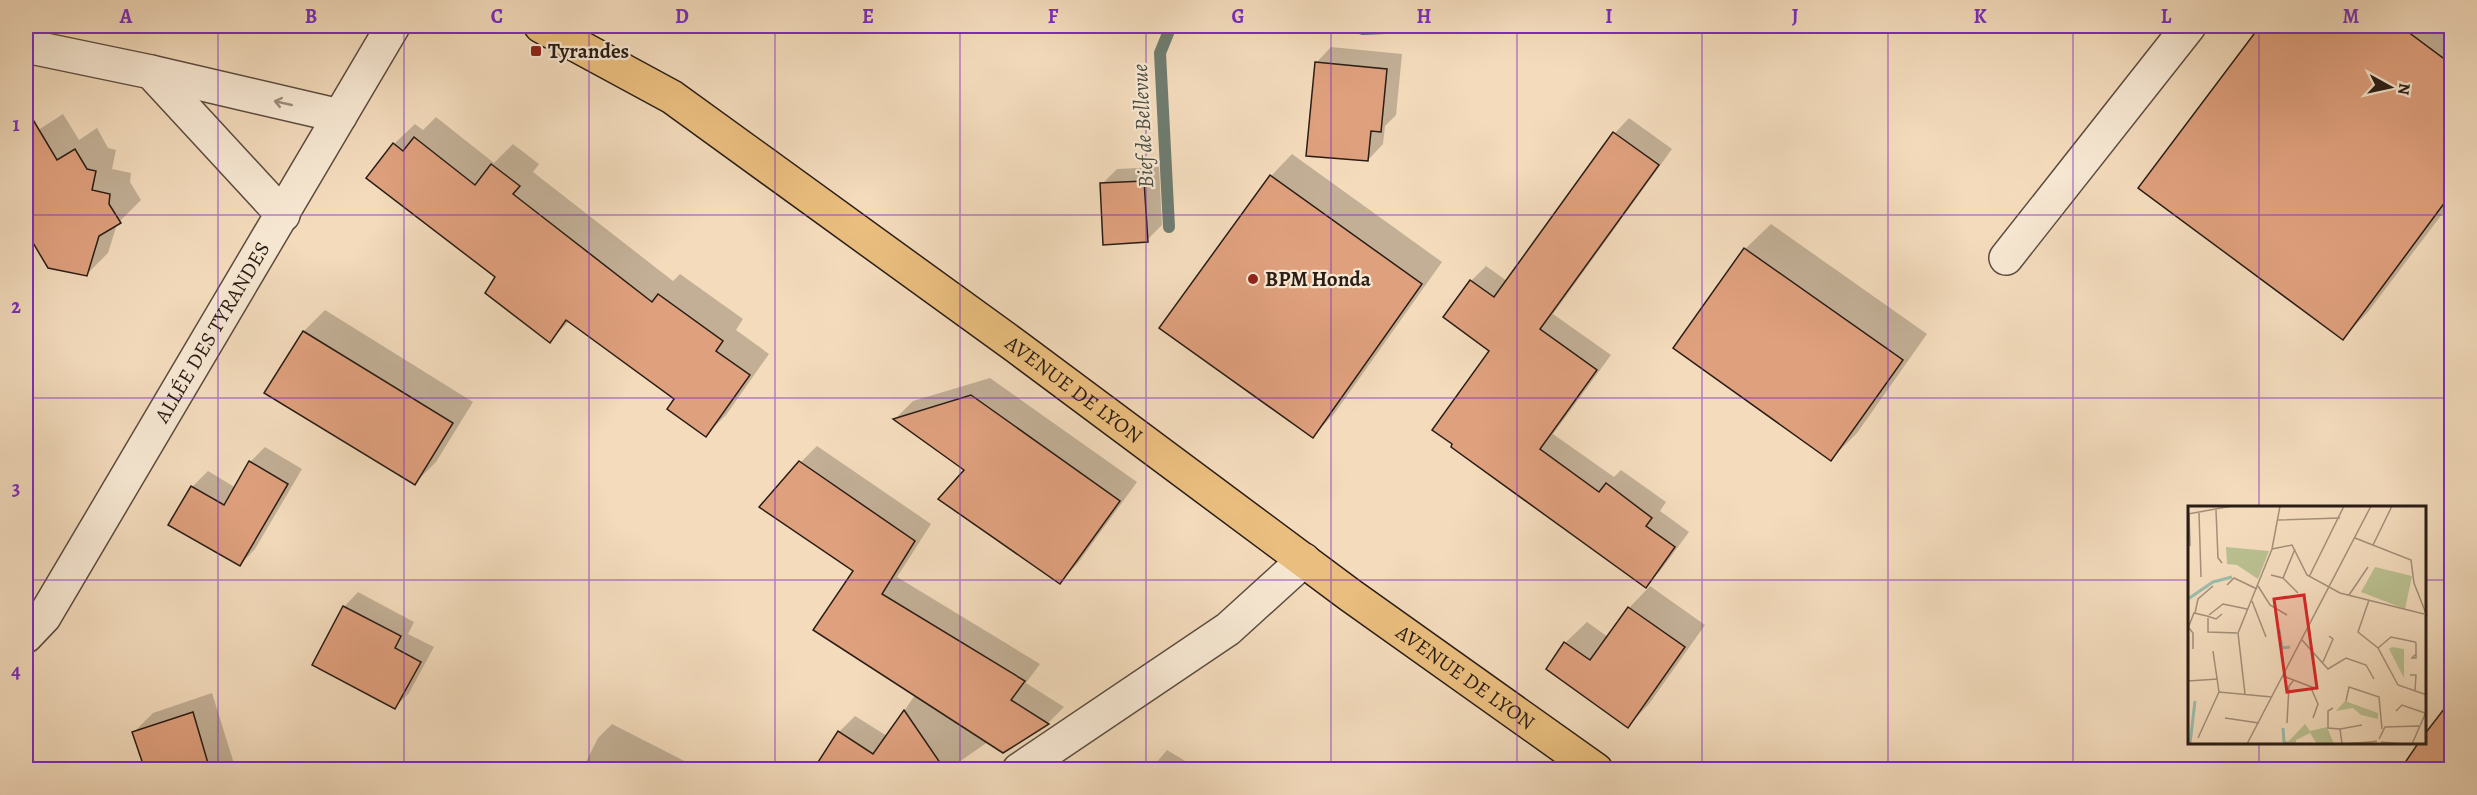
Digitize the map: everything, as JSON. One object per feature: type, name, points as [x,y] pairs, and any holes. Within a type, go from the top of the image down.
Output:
[{"type":"main road","name":"AVENUE DE LYON","points":[[541,26],[672,97],[1017,347],[1304,560],[1596,770]]},
{"type":"street","name":"ALLÉE DES TYRANDES","points":[[26,636],[44,617],[393,26]]},
{"type":"street","points":[[2006,258],[2189,26]]},
{"type":"street","points":[[26,46],[151,72],[340,116]]},
{"type":"street","points":[[151,72],[283,215]]},
{"type":"street","points":[[1019,770],[1228,629],[1304,560]]},
{"type":"building","points":[[2260,26],[2400,26],[2451,64],[2451,194],[2343,340],[2138,188]]},
{"type":"building","points":[[1315,62],[1387,69],[1381,132],[1371,131],[1368,161],[1306,156]]},
{"type":"building","points":[[26,108],[57,160],[75,149],[87,169],[96,171],[92,190],[110,194],[109,204],[121,223],[99,236],[87,276],[48,268],[26,231]]},
{"type":"building","points":[[1613,132],[1659,165],[1540,329],[1597,370],[1540,449],[1599,492],[1606,483],[1652,518],[1646,526],[1675,547],[1646,588],[1451,447],[1452,444],[1432,430],[1489,351],[1443,317],[1470,280],[1494,297]]},
{"type":"building","points":[[414,137],[475,185],[491,164],[520,186],[513,194],[652,302],[658,294],[723,341],[716,351],[750,375],[706,437],[667,409],[674,399],[566,320],[550,343],[485,293],[495,277],[366,178],[393,143],[403,151]]},
{"type":"building","points":[[1270,175],[1422,284],[1313,438],[1159,328]]},
{"type":"building","points":[[1144,181],[1148,242],[1103,245],[1100,183]]},
{"type":"building","points":[[1744,248],[1903,360],[1831,461],[1673,348]]},
{"type":"building","points":[[303,331],[453,423],[415,485],[264,393]]},
{"type":"building","points":[[971,395],[1120,501],[1060,584],[938,499],[964,470],[893,419]]},
{"type":"building","points":[[249,461],[288,484],[240,566],[168,525],[191,486],[224,505]]},
{"type":"building","points":[[799,461],[915,541],[882,594],[1025,681],[1011,700],[1049,724],[1003,753],[813,630],[853,571],[759,507]]},
{"type":"building","points":[[343,606],[401,636],[395,648],[421,662],[395,709],[312,665]]},
{"type":"building","points":[[1628,607],[1685,647],[1628,728],[1546,669],[1564,642],[1590,660]]},
{"type":"building","points":[[2451,700],[2451,770],[2400,770],[2418,744],[2426,744],[2426,732]]},
{"type":"building","points":[[904,710],[945,770],[813,770],[838,731],[873,754]]},
{"type":"building","points":[[193,712],[210,770],[145,770],[132,732]]},
{"type":"waterway","name":"Bief de Bellevue","points":[[1169,227],[1160,53],[1171,26]]},
{"type":"waterway","name":"Bief de Bellevue","points":[[1353,26],[1363,29],[1430,26]]},
{"type":"place","name":"Tyrandes","points":[[536,51]]},
{"type":"place","name":"BPM Honda","points":[[1253,279]]}]
